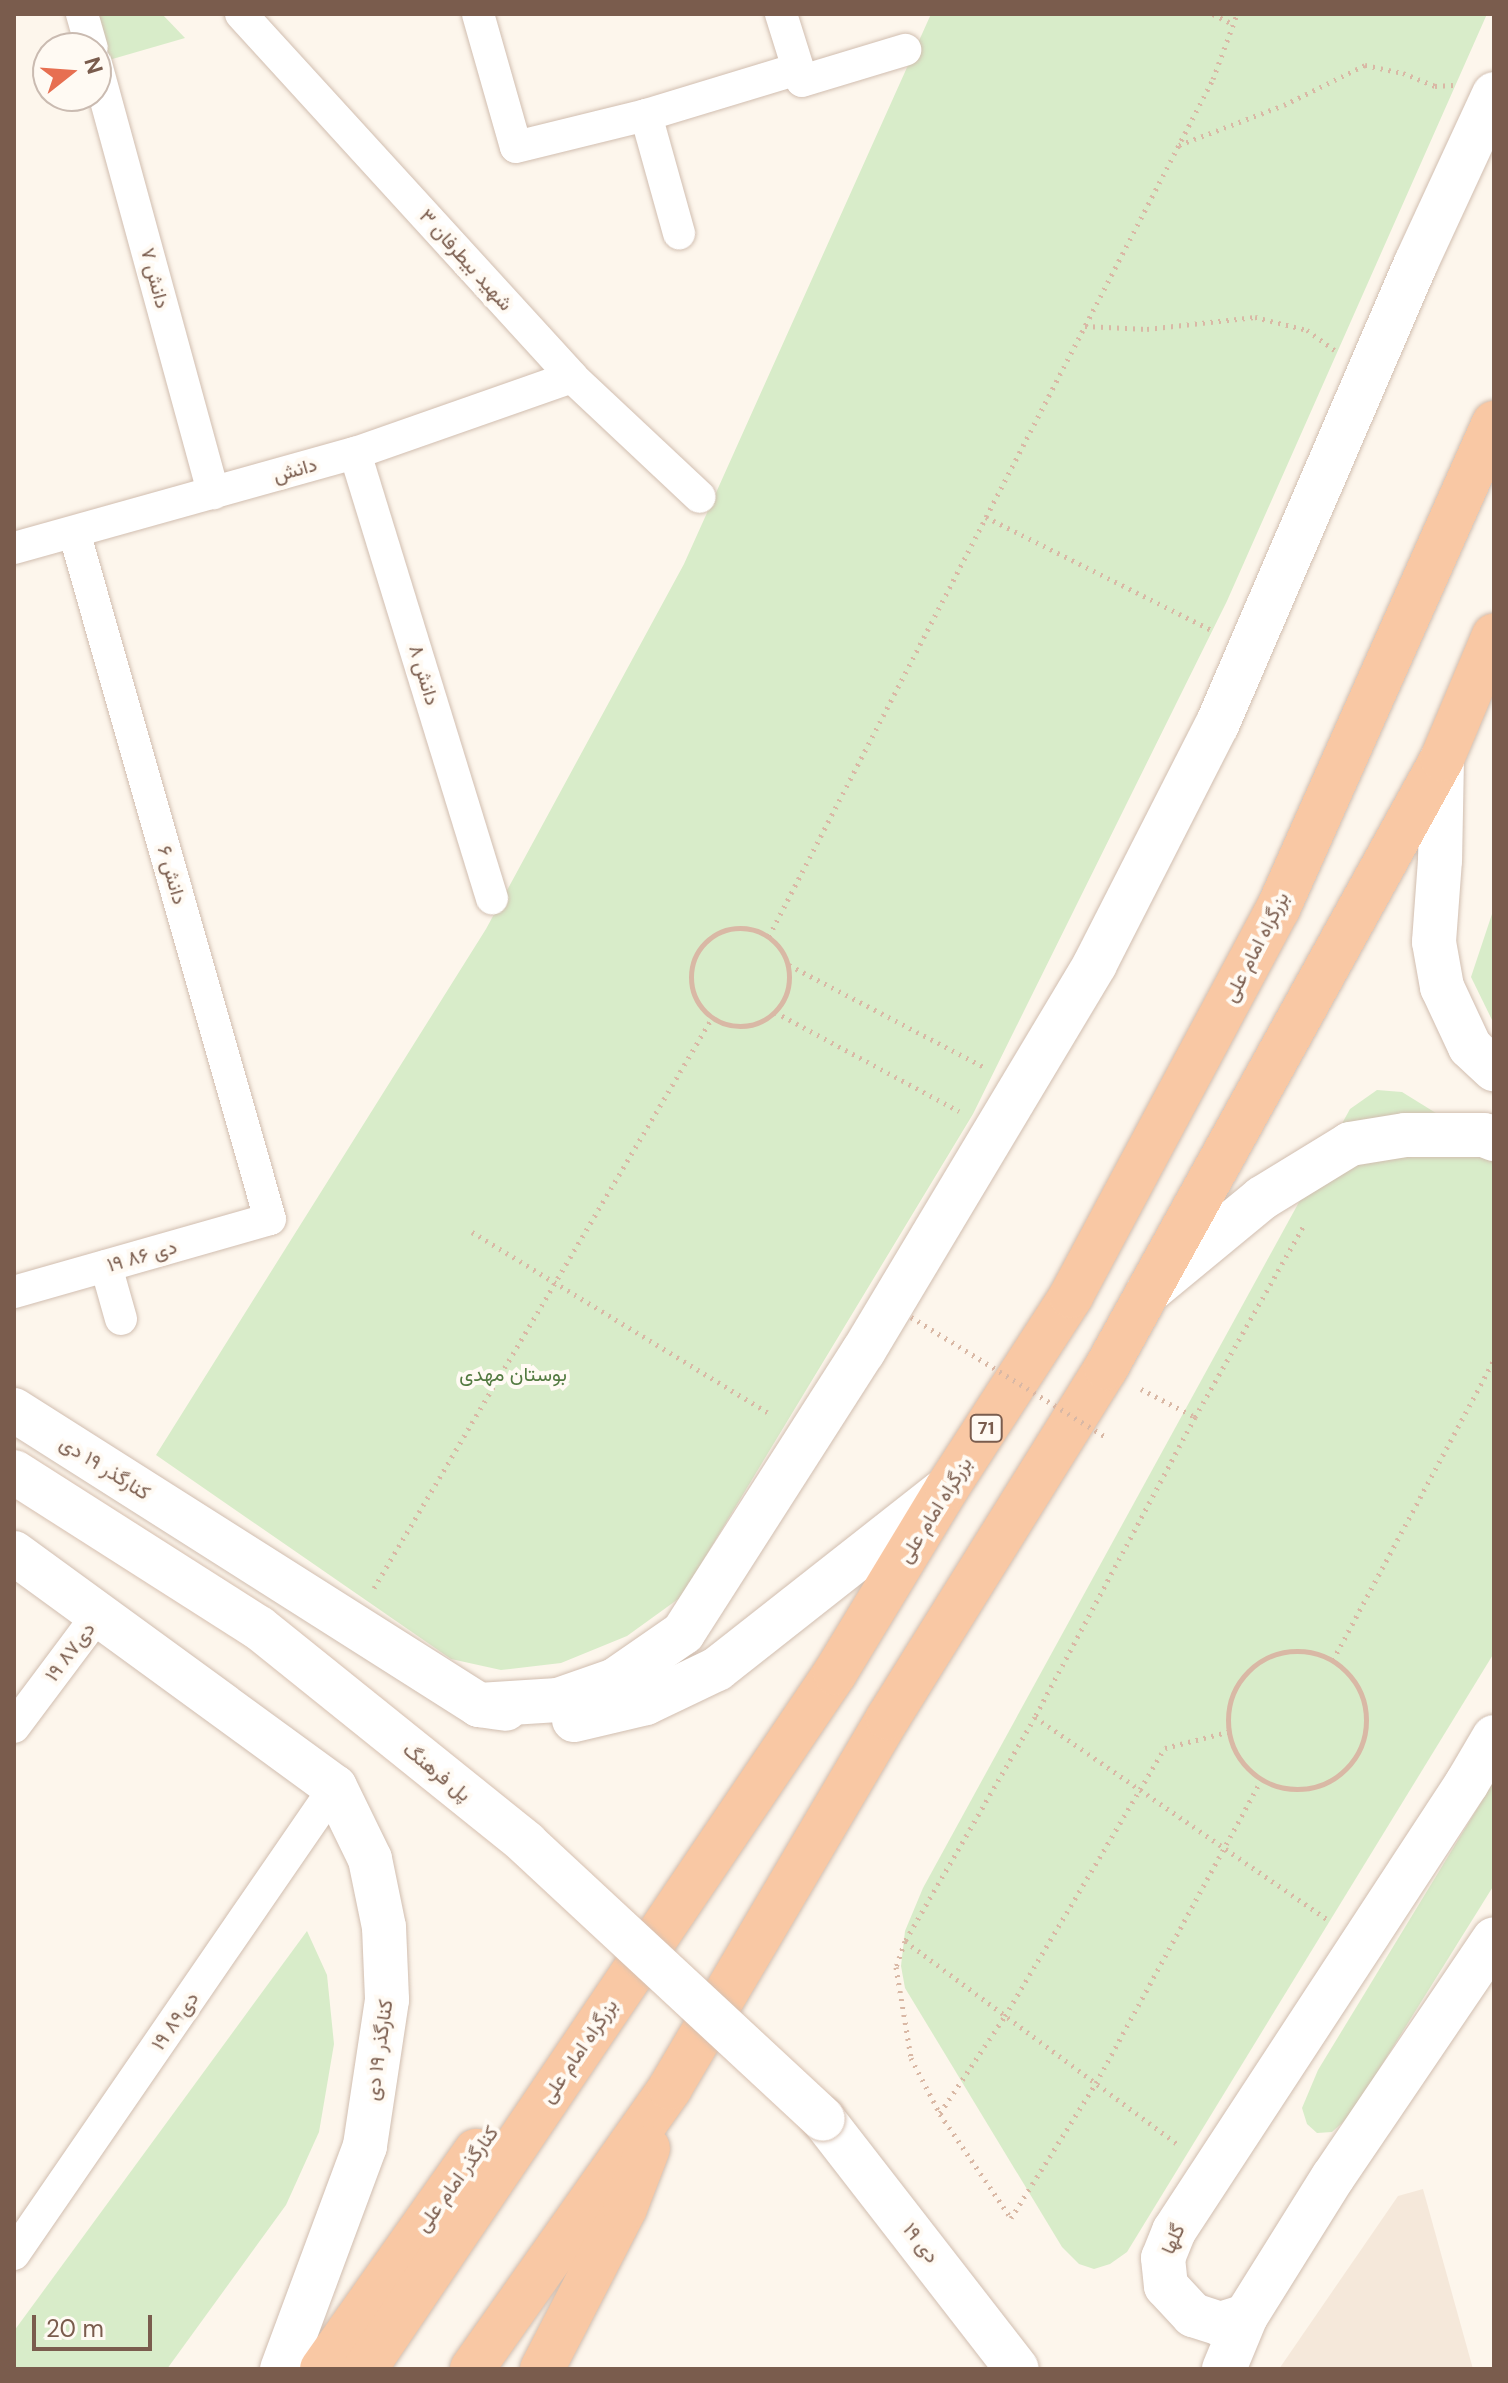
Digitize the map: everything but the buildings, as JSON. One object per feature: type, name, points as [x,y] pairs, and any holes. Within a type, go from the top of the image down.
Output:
[{"type":"highway","name":"بزرگراه امام علی","points":[[365,2369],[835,1673],[947,1488],[1071,1296],[1278,909],[1494,423]]},
{"type":"highway","points":[[472,2369],[670,2088],[888,1718],[1020,1511],[1148,1292],[1442,759],[1494,635]]},
{"type":"highway","name":"کنارگذر امام علی","points":[[322,2369],[491,2129],[609,2004]]},
{"type":"highway","points":[[542,2369],[625,2208],[670,2088]]},
{"type":"main road","points":[[479,1705],[558,1700],[615,1680],[683,1633],[809,1437],[1095,964],[1217,725],[1368,374],[1479,89]]},
{"type":"main road","points":[[1442,759],[1434,942],[1442,987],[1482,1058]]},
{"type":"main road","points":[[1148,1292],[1262,1198],[1350,1144],[1405,1135],[1489,1137]]},
{"type":"main road","name":"کنارگذر ۱۹ دی","points":[[14,1410],[479,1705]]},
{"type":"main road","name":"پل فرهنگ","points":[[14,1472],[259,1628],[526,1843],[823,2119]]},
{"type":"main road","points":[[479,1705],[574,1720],[660,1696],[717,1669],[947,1488]]},
{"type":"main road","name":"کنارگذر ۱۹ دی","points":[[14,1553],[335,1787],[370,1859],[384,1927],[387,2000],[365,2146],[342,2216],[282,2369]]},
{"type":"main road","name":"گلها","points":[[1246,2316],[1220,2324],[1193,2315],[1166,2286],[1163,2258],[1174,2231],[1494,1737]]},
{"type":"main road","points":[[1224,2369],[1246,2316],[1333,2177],[1494,1939]]},
{"type":"main road","name":"۱۹ دی","points":[[823,2119],[1017,2369]]},
{"type":"street","name":"شهید بیطرفان ۳","points":[[241,14],[572,377],[700,497]]},
{"type":"street","points":[[478,14],[516,147],[646,115],[797,69]]},
{"type":"street","points":[[781,14],[802,81],[905,50]]},
{"type":"street","name":"دانش ۷","points":[[109,112],[213,493]]},
{"type":"street","points":[[646,115],[679,233]]},
{"type":"street","name":"دانش","points":[[14,548],[355,453],[572,377]]},
{"type":"street","name":"دانش ۸","points":[[355,453],[492,898]]},
{"type":"street","name":"۶ دانش","points":[[74,532],[270,1219]]},
{"type":"street","name":"۱۹ دی ۸۶","points":[[14,1292],[270,1219]]},
{"type":"street","points":[[106,1266],[121,1319]]},
{"type":"street","name":"۱۹ دی۸۷","points":[[14,1727],[97,1616]]},
{"type":"street","name":"۱۹ دی۸۹","points":[[14,2254],[335,1787]]},
{"type":"path","points":[[1213,14],[1233,24]]},
{"type":"path","points":[[769,936],[1213,79],[1237,14]]},
{"type":"path","points":[[1178,145],[1284,105],[1365,65],[1403,73],[1435,86],[1479,89]]},
{"type":"path","points":[[1085,326],[1147,329],[1255,317],[1307,330],[1368,374]]},
{"type":"path","points":[[986,517],[1250,649]]},
{"type":"path","points":[[736,927],[754,929],[769,936],[781,948],[788,964],[790,982],[785,998],[775,1012],[762,1022],[745,1026],[728,1025],[712,1018],[700,1005],[691,972],[696,955],[705,941],[736,927]]},
{"type":"path","points":[[788,964],[1021,1087]]},
{"type":"path","points":[[775,1012],[995,1130]]},
{"type":"path","points":[[352,1625],[712,1018]]},
{"type":"path","points":[[1261,1780],[1096,2083],[1011,2218],[940,2114],[911,2058],[896,1967],[905,1941],[1035,1717],[1195,1417],[1312,1212]]},
{"type":"path","points":[[472,1232],[809,1437]]},
{"type":"path","points":[[911,1317],[1108,1438]]},
{"type":"path","points":[[1333,1660],[1494,1360]]},
{"type":"path","points":[[1131,1384],[1195,1417]]},
{"type":"path","points":[[1295,1650],[1333,1660],[1359,1689],[1365,1708],[1365,1728],[1356,1756],[1336,1778],[1318,1787],[1289,1789],[1261,1780],[1234,1751],[1228,1732],[1233,1693],[1243,1676],[1258,1662],[1295,1650]]},
{"type":"path","points":[[1035,1717],[1362,1943]]},
{"type":"path","points":[[940,2114],[1005,2016],[1165,1748],[1228,1732]]},
{"type":"path","points":[[905,1941],[1213,2170]]},
{"type":"shaded area","points":[[1423,2189],[1473,2369],[1279,2369],[1398,2196]]},
{"type":"green space","points":[[96,14],[162,14],[185,38],[112,59],[112,32],[101,32]]},
{"type":"green space","name":"بوستان مهدی","points":[[931,14],[1487,14],[1227,601],[973,1114],[681,1597],[627,1636],[561,1663],[501,1670],[451,1659],[156,1455],[486,929],[684,564]]},
{"type":"green space","points":[[1494,908],[1494,1024],[1471,977]]},
{"type":"green space","points":[[1377,1090],[1402,1092],[1494,1149],[1494,1653],[1127,2252],[1110,2264],[1094,2269],[1079,2264],[1062,2247],[905,1988],[901,1966],[905,1931],[923,1888],[1350,1109]]},
{"type":"green space","points":[[1494,1781],[1494,1885],[1350,2116],[1332,2132],[1317,2133],[1307,2124],[1302,2108],[1318,2070]]},
{"type":"green space","points":[[307,1931],[327,1975],[334,2044],[319,2132],[286,2205],[167,2369],[14,2369],[14,2331]]}]
